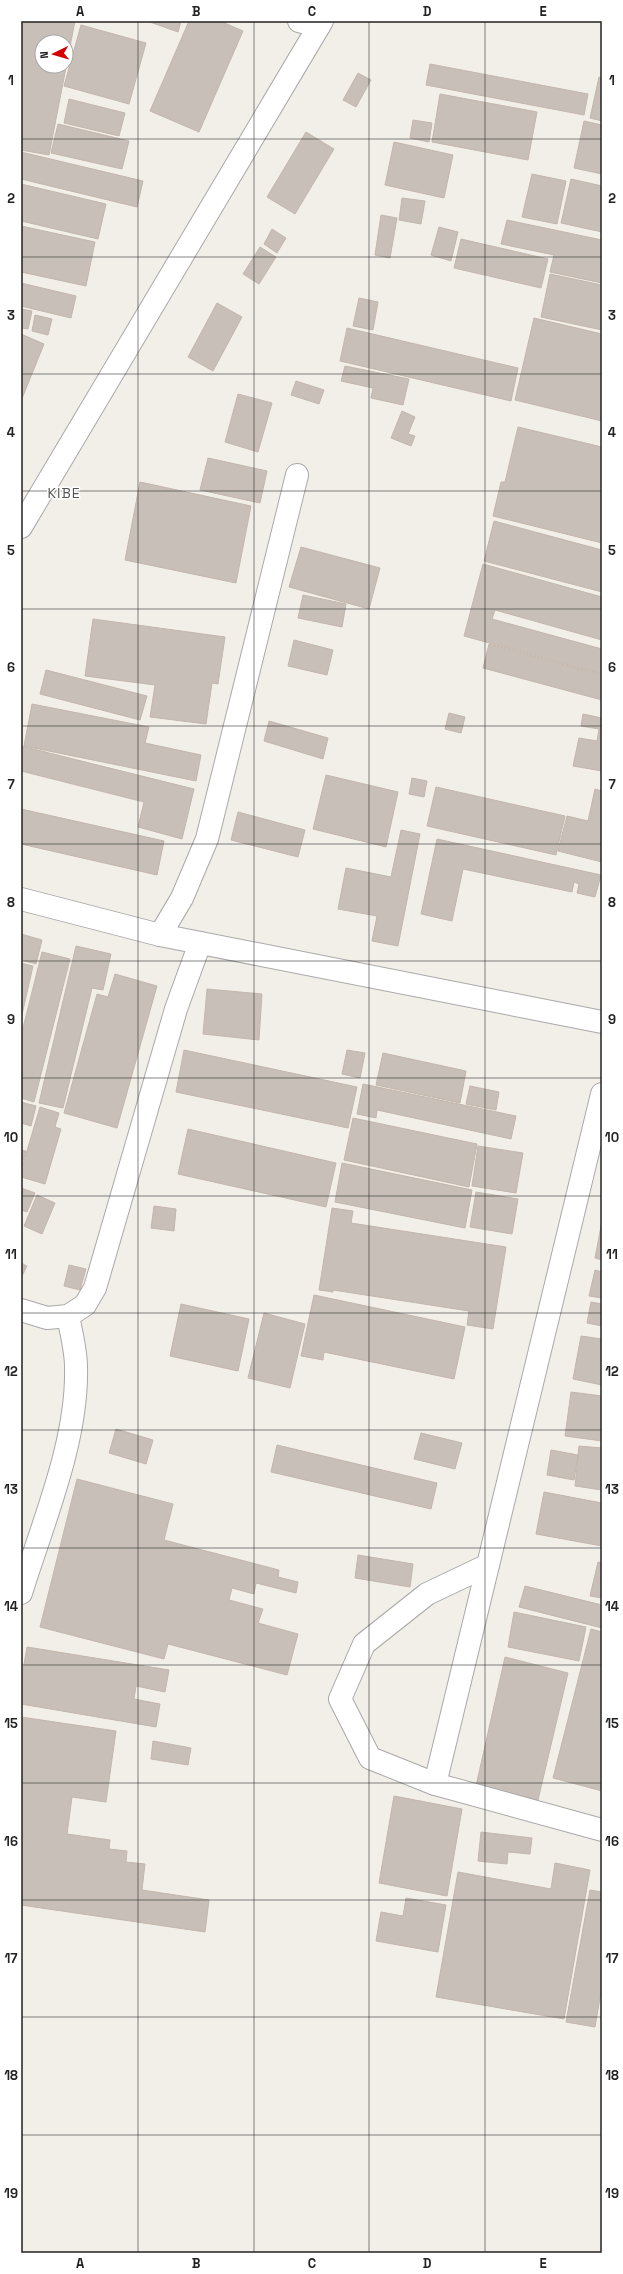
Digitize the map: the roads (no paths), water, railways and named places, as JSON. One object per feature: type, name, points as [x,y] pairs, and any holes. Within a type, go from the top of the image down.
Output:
[{"type":"street","points":[[21,527],[314,23]]},
{"type":"street","points":[[160,935],[182,898],[207,839],[297,475]]},
{"type":"street","points":[[21,899],[160,935],[602,1022]]},
{"type":"street","points":[[21,1310],[47,1318],[68,1316],[85,1305],[95,1288],[176,1009],[200,943]]},
{"type":"street","points":[[435,1784],[602,1094]]},
{"type":"street","points":[[21,1593],[64,1458],[74,1414],[76,1366],[68,1316]]},
{"type":"street","points":[[488,1565],[427,1594],[364,1644],[340,1699],[370,1758],[435,1784],[602,1830]]},
{"type":"district","name":"KIBE","points":[[64,493]]}]
